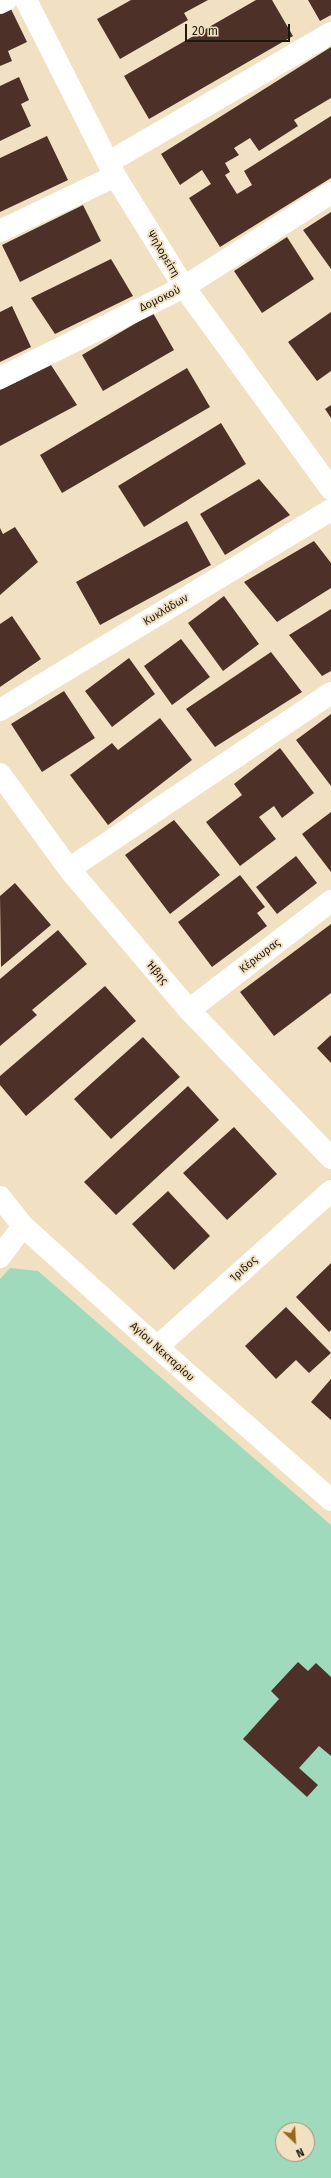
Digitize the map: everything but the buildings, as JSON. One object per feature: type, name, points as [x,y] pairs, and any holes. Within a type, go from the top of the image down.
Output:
[{"type":"street","points":[[0,3],[6,0]]},
{"type":"street","name":"Ψηλορείτη","points":[[26,0],[112,169],[184,287],[331,489]]},
{"type":"street","points":[[0,231],[112,169],[331,34]]},
{"type":"street","name":"Δομοκού","points":[[0,378],[184,287],[331,193]]},
{"type":"street","name":"Κυκλάδων","points":[[0,710],[331,510]]},
{"type":"street","points":[[69,869],[331,693]]},
{"type":"street","name":"Ήβης","points":[[0,774],[69,869],[189,1010],[331,1158]]},
{"type":"street","name":"Κέρκυρας","points":[[189,1010],[331,901]]},
{"type":"street","name":"Ίριδος","points":[[157,1347],[331,1192]]},
{"type":"street","name":"Αγίου Νεκταρίου","points":[[0,1197],[23,1226],[157,1347],[331,1500]]},
{"type":"street","points":[[0,1257],[23,1226]]},
{"type":"green space","points":[[10,1268],[38,1271],[331,1525],[331,2178],[0,2178],[0,1279]]}]
